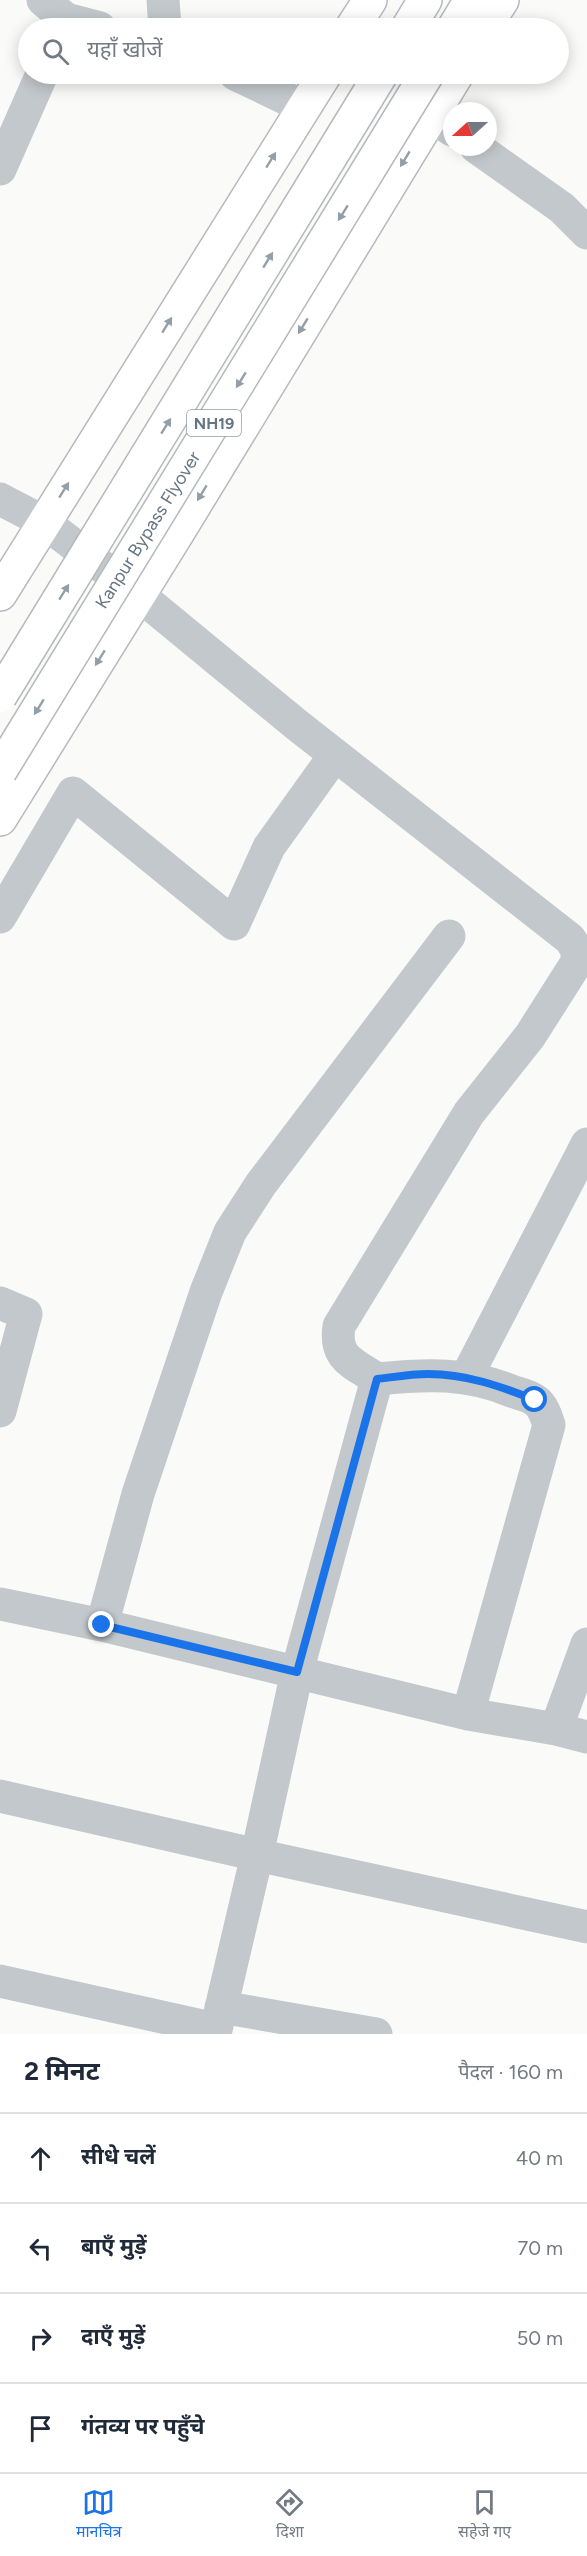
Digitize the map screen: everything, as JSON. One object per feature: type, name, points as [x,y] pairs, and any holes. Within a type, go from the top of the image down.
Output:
[{"type":"main road","points":[[358,18],[370,0]]},
{"type":"main road","points":[[414,18],[425,0]]},
{"type":"main road","points":[[460,18],[471,0]]},
{"type":"main road","points":[[490,18],[502,0]]},
{"type":"main road","points":[[0,594],[319,84]]},
{"type":"main road","name":"NH19","points":[[0,696],[375,84]]},
{"type":"main road","name":"Kanpur Bypass Flyover","points":[[0,771],[421,84]]},
{"type":"main road","points":[[0,819],[139,594],[442,123],[454,84]]},
{"type":"street","points":[[163,0],[164,18]]},
{"type":"street","points":[[0,168],[38,84]]},
{"type":"street","points":[[256,84],[304,107]]},
{"type":"street","points":[[489,156],[562,208],[587,233]]},
{"type":"street","points":[[0,499],[44,522],[139,594],[335,755],[582,949],[577,962],[530,1036],[469,1113],[339,1326],[337,1342],[340,1351],[347,1359],[377,1379],[426,1374],[466,1378],[499,1385],[535,1400],[544,1410],[549,1425],[468,1714]]},
{"type":"street","points":[[0,917],[73,793],[234,924],[269,847],[335,755]]},
{"type":"street","points":[[102,1625],[138,1494],[206,1292],[230,1232],[261,1184],[449,936]]},
{"type":"street","points":[[466,1378],[587,1144]]},
{"type":"street","points":[[0,1303],[26,1314],[0,1412]]},
{"type":"street","points":[[217,2023],[297,1672],[377,1379]]},
{"type":"street","points":[[0,1604],[102,1625],[468,1714],[572,1733],[587,1644]]},
{"type":"street","points":[[0,1796],[587,1927]]},
{"type":"street","points":[[0,1981],[217,2023],[376,2034]]},
{"type":"route","points":[[102,1625],[297,1672],[377,1379],[426,1374],[456,1376],[499,1385],[535,1400]]}]
